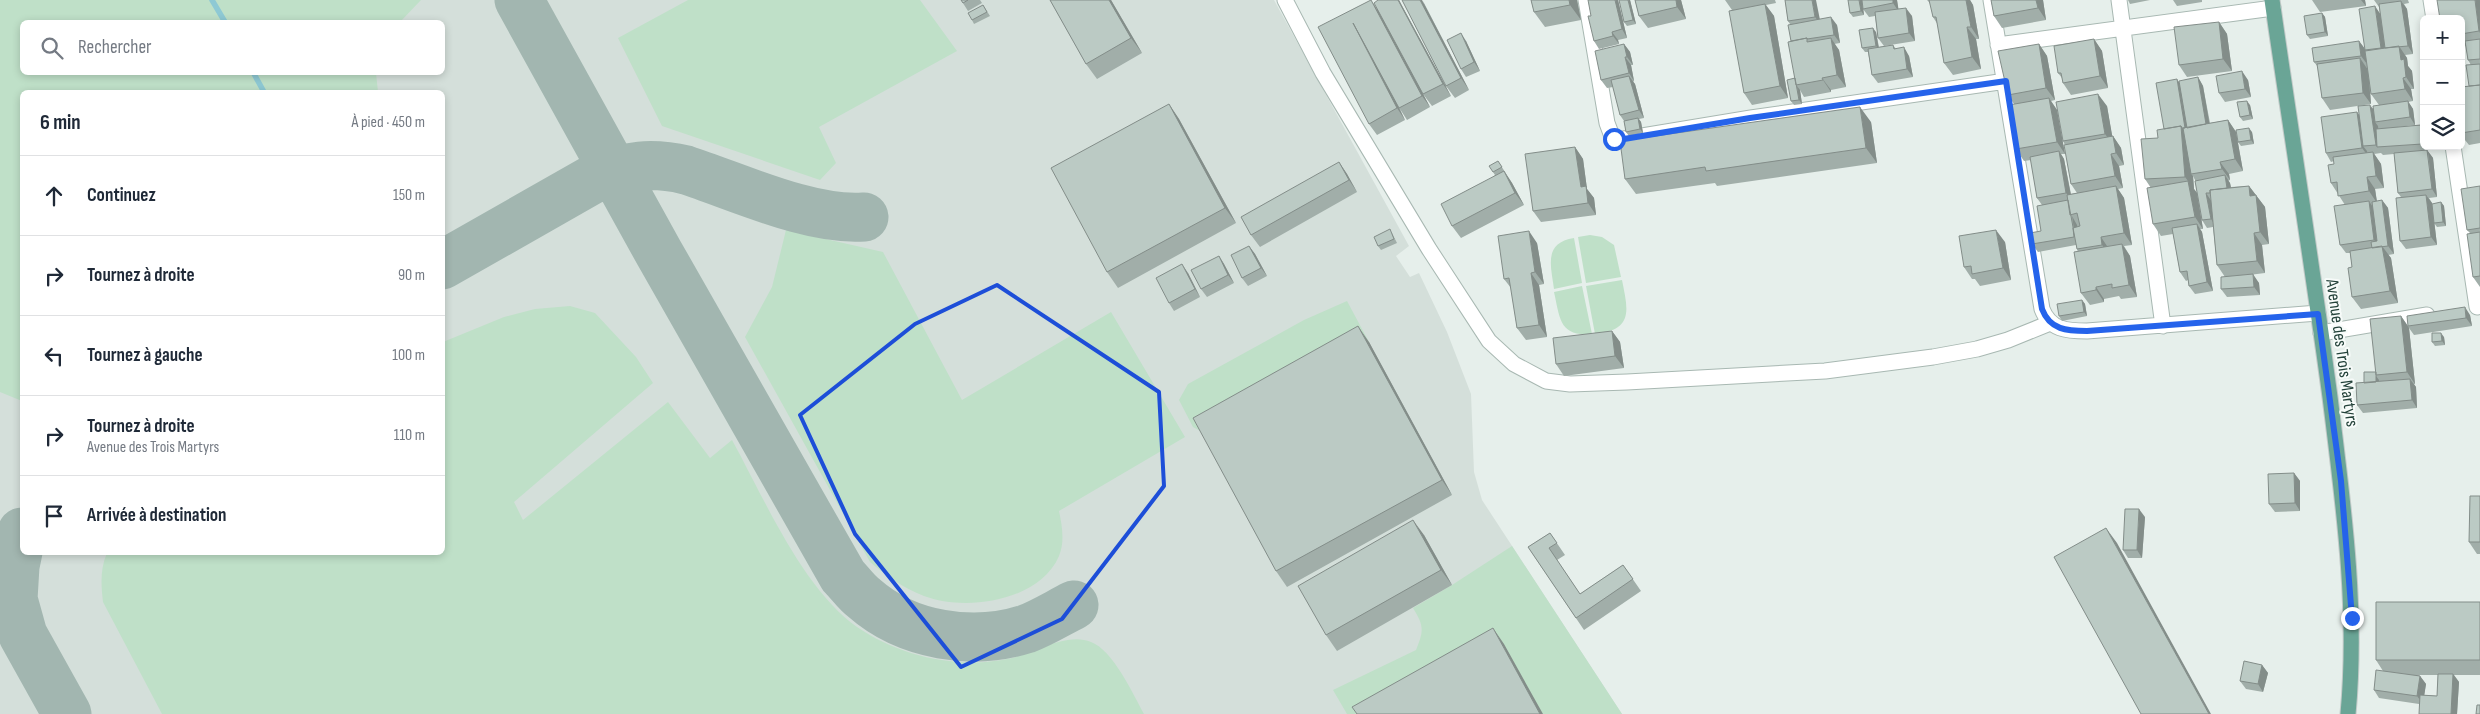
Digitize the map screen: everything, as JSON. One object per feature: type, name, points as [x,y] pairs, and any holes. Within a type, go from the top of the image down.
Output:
[{"type":"main road","name":"Avenue des Trois Martyrs","points":[[2272,4],[2321,333],[2348,553],[2352,618],[2348,714]]},
{"type":"street","points":[[1285,0],[1323,73],[1419,232],[1489,341],[1514,364],[1546,381],[1570,384],[1608,383],[1825,371],[1934,357],[1977,348],[2008,340],[2050,323]]},
{"type":"street","points":[[1586,0],[1607,123],[1614,139],[1618,140],[1750,118],[2006,81]]},
{"type":"street","points":[[1991,0],[2006,81],[2042,309],[2050,323],[2066,331],[2163,326],[2318,314]]},
{"type":"street","points":[[2118,0],[2163,326]]},
{"type":"street","points":[[2431,0],[2433,15]]},
{"type":"street","points":[[1998,45],[2123,29],[2272,4]]},
{"type":"street","points":[[2454,150],[2479,307],[2458,310]]},
{"type":"street","points":[[2321,333],[2438,313]]},
{"type":"highlighted area","points":[[997,285],[1159,392],[1164,486],[1062,619],[961,667],[855,534],[800,415],[915,324]]},
{"type":"shaded area","points":[[0,0],[1274,0],[1409,246],[1396,256],[1410,277],[1419,273],[1447,332],[1471,394],[1474,472],[1482,500],[1622,714],[0,714]]},
{"type":"green space","points":[[0,0],[421,0],[402,20],[20,20],[20,75],[376,75],[378,90],[20,90],[20,400],[0,392]]},
{"type":"green space","points":[[688,0],[920,0],[957,51],[819,127],[836,163],[820,180],[662,126],[618,38]]},
{"type":"green space","points":[[786,230],[883,252],[962,400],[1111,312],[1185,437],[1059,511],[1062,545],[1059,556],[1049,571],[1036,583],[1019,593],[1000,599],[960,603],[941,601],[909,589],[889,577],[870,562],[745,337],[772,287]]},
{"type":"green space","points":[[1590,235],[1602,237],[1614,245],[1621,277],[1586,283],[1578,237]]},
{"type":"green space","points":[[1574,238],[1582,283],[1554,289],[1551,264],[1553,250],[1564,241]]},
{"type":"green space","points":[[1622,280],[1626,309],[1622,323],[1617,328],[1608,332],[1595,334],[1586,286]]},
{"type":"green space","points":[[1582,286],[1592,334],[1581,334],[1567,329],[1560,318],[1554,292]]},
{"type":"green space","points":[[1347,301],[1369,342],[1204,433],[1193,427],[1179,400],[1188,384],[1304,320]]},
{"type":"green space","points":[[570,306],[595,313],[636,357],[653,383],[514,502],[523,520],[668,402],[710,458],[732,440],[786,541],[802,566],[837,610],[857,627],[892,646],[932,658],[952,661],[992,661],[1012,658],[1072,639],[1091,642],[1107,654],[1115,663],[1144,714],[162,714],[103,602],[102,577],[106,555],[445,555],[445,341],[504,317],[535,309]]},
{"type":"green space","points":[[1512,546],[1622,714],[1347,714],[1333,690],[1416,650],[1422,628],[1413,608]]},
{"type":"building","points":[[1050,0],[1109,0],[1131,38],[1086,64]]},
{"type":"building","points":[[1371,0],[1422,96],[1399,108],[1353,23],[1397,108],[1369,124],[1318,27]]},
{"type":"building","points":[[1378,0],[1398,0],[1443,84],[1423,94],[1374,3]]},
{"type":"building","points":[[1402,0],[1420,0],[1461,78],[1446,86]]},
{"type":"building","points":[[1531,0],[1569,0],[1570,5],[1534,12]]},
{"type":"building","points":[[1588,0],[1615,0],[1622,29],[1612,32],[1613,36],[1594,41],[1588,16],[1591,16]]},
{"type":"building","points":[[1619,0],[1628,0],[1633,20],[1624,22]]},
{"type":"building","points":[[1635,0],[1676,0],[1677,7],[1639,16]]},
{"type":"building","points":[[1785,0],[1812,0],[1815,17],[1788,21]]},
{"type":"building","points":[[1848,0],[1859,0],[1861,11],[1850,13]]},
{"type":"building","points":[[1862,0],[1893,0],[1893,3],[1863,9]]},
{"type":"building","points":[[1929,0],[1966,0],[1971,27],[1967,27],[1972,57],[1944,63],[1936,17],[1933,17]]},
{"type":"building","points":[[1991,0],[2036,0],[2038,8],[1994,16]]},
{"type":"building","points":[[2437,0],[2475,0],[2479,31],[2465,33],[2465,15],[2439,15]]},
{"type":"building","points":[[2401,1],[2408,46],[2385,48],[2379,4]]},
{"type":"building","points":[[1765,4],[1780,86],[1744,93],[1729,11]]},
{"type":"building","points":[[983,5],[987,12],[972,20],[968,13]]},
{"type":"building","points":[[2375,6],[2381,48],[2365,50],[2359,9]]},
{"type":"building","points":[[1906,8],[1909,33],[1878,38],[1875,12]]},
{"type":"building","points":[[2322,13],[2325,32],[2307,35],[2304,16]]},
{"type":"building","points":[[1831,17],[1834,35],[1791,41],[1788,25]]},
{"type":"building","points":[[2219,22],[2223,59],[2179,65],[2174,27]]},
{"type":"building","points":[[1873,28],[1876,46],[1862,48],[1859,30]]},
{"type":"building","points":[[1461,33],[1474,62],[1461,69],[1447,40]]},
{"type":"building","points":[[1807,38],[1807,42],[1831,38],[1837,75],[1822,78],[1823,80],[1796,85],[1788,42]]},
{"type":"building","points":[[2094,39],[2100,76],[2063,83],[2061,73],[2058,73],[2054,46]]},
{"type":"building","points":[[2480,39],[2480,59],[2468,60],[2465,41]]},
{"type":"building","points":[[2359,41],[2361,56],[2314,62],[2312,48]]},
{"type":"building","points":[[1624,44],[1629,73],[1601,80],[1595,51]]},
{"type":"building","points":[[2039,44],[2046,88],[2008,95],[1998,51]]},
{"type":"building","points":[[1893,45],[1894,49],[1904,47],[1907,69],[1872,75],[1868,49]]},
{"type":"building","points":[[2399,46],[2401,60],[2404,59],[2406,77],[2403,78],[2405,89],[2371,94],[2365,51]]},
{"type":"building","points":[[2360,58],[2363,93],[2322,98],[2317,64]]},
{"type":"building","points":[[2480,64],[2480,85],[2469,86],[2466,65]]},
{"type":"building","points":[[2242,71],[2245,89],[2219,93],[2216,76]]},
{"type":"building","points":[[1629,76],[1639,110],[1620,115],[1611,80]]},
{"type":"building","points":[[2198,77],[2206,124],[2187,128],[2179,81]]},
{"type":"building","points":[[1795,78],[1799,100],[1791,101],[1787,80]]},
{"type":"building","points":[[2177,79],[2185,128],[2181,126],[2164,129],[2156,83]]},
{"type":"building","points":[[2480,85],[2480,130],[2465,132],[2465,87]]},
{"type":"building","points":[[2098,94],[2105,134],[2063,141],[2056,102]]},
{"type":"building","points":[[2049,98],[2057,142],[2016,149],[2009,105]]},
{"type":"building","points":[[2247,101],[2250,115],[2240,117],[2237,102]]},
{"type":"building","points":[[2408,101],[2410,117],[2375,122],[2373,106]]},
{"type":"building","points":[[1169,104],[1225,208],[1107,272],[1051,168]]},
{"type":"building","points":[[2370,105],[2376,145],[2363,146],[2358,106]]},
{"type":"building","points":[[1860,107],[1866,148],[1706,171],[1705,167],[1625,179],[1620,141]]},
{"type":"building","points":[[2357,112],[2362,148],[2326,153],[2321,117]]},
{"type":"building","points":[[1638,118],[1640,129],[1626,132],[1624,121]]},
{"type":"building","points":[[2228,120],[2235,159],[2220,162],[2222,169],[2191,174],[2183,128]]},
{"type":"building","points":[[2420,125],[2420,144],[2377,147],[2376,129]]},
{"type":"building","points":[[2181,126],[2185,177],[2145,179],[2141,139],[2158,138],[2157,130]]},
{"type":"building","points":[[2249,128],[2251,140],[2238,142],[2236,130]]},
{"type":"building","points":[[2113,136],[2116,153],[2111,154],[2115,176],[2071,184],[2064,145]]},
{"type":"building","points":[[1575,147],[1581,187],[1586,186],[1588,203],[1533,211],[1525,154]]},
{"type":"building","points":[[2427,150],[2432,189],[2398,193],[2394,153]]},
{"type":"building","points":[[2059,151],[2066,193],[2037,198],[2030,157]]},
{"type":"building","points":[[2373,152],[2376,176],[2367,177],[2369,191],[2338,196],[2337,182],[2331,183],[2328,165],[2334,164],[2333,157]]},
{"type":"building","points":[[1498,161],[1502,167],[1493,172],[1489,166]]},
{"type":"building","points":[[1339,162],[1349,180],[1251,235],[1241,217]]},
{"type":"building","points":[[1504,171],[1515,193],[1452,226],[1441,204]]},
{"type":"building","points":[[2225,175],[2227,188],[2210,190],[2210,193],[2206,193],[2211,219],[2202,220],[2195,181]]},
{"type":"building","points":[[2188,181],[2195,217],[2153,224],[2147,188]]},
{"type":"building","points":[[2116,186],[2124,233],[2101,237],[2102,245],[2077,249],[2073,228],[2080,226],[2077,213],[2070,215],[2067,195]]},
{"type":"building","points":[[2249,186],[2250,196],[2256,195],[2260,232],[2254,233],[2257,261],[2217,265],[2210,190]]},
{"type":"building","points":[[2480,186],[2480,228],[2467,230],[2461,189]]},
{"type":"building","points":[[2426,195],[2431,237],[2400,241],[2396,198]]},
{"type":"building","points":[[2068,200],[2074,237],[2032,244],[2030,233],[2041,231],[2037,206]]},
{"type":"building","points":[[2382,200],[2388,246],[2372,248],[2371,242],[2377,241],[2372,202]]},
{"type":"building","points":[[2369,201],[2374,240],[2340,245],[2334,206]]},
{"type":"building","points":[[2441,202],[2443,222],[2434,223],[2432,204]]},
{"type":"building","points":[[2197,224],[2207,282],[2189,286],[2187,271],[2180,272],[2172,228]]},
{"type":"building","points":[[1390,229],[1394,239],[1378,246],[1374,237]]},
{"type":"building","points":[[1996,230],[2003,268],[1972,274],[1971,266],[1964,267],[1959,236]]},
{"type":"building","points":[[1529,231],[1535,272],[1531,273],[1539,325],[1517,328],[1509,278],[1504,279],[1498,236]]},
{"type":"building","points":[[2480,232],[2480,276],[2473,277],[2467,234]]},
{"type":"building","points":[[2122,244],[2129,285],[2112,288],[2112,284],[2096,287],[2096,290],[2081,293],[2074,252]]},
{"type":"building","points":[[1249,246],[1261,268],[1242,278],[1231,255]]},
{"type":"building","points":[[2382,246],[2390,291],[2352,297],[2348,268],[2352,267],[2350,251]]},
{"type":"building","points":[[1219,256],[1228,275],[1201,289],[1191,270]]},
{"type":"building","points":[[1182,264],[1195,289],[1169,303],[1156,278]]},
{"type":"building","points":[[2253,274],[2254,287],[2221,289],[2221,277]]},
{"type":"building","points":[[2082,300],[2084,312],[2059,316],[2057,304]]},
{"type":"building","points":[[2465,307],[2466,318],[2408,326],[2407,316]]},
{"type":"building","points":[[2401,316],[2407,372],[2376,375],[2370,319]]},
{"type":"building","points":[[1358,326],[1442,480],[1276,571],[1193,418]]},
{"type":"building","points":[[1612,331],[1615,356],[1556,364],[1553,338]]},
{"type":"building","points":[[2432,333],[2441,333],[2442,341],[2432,342]]},
{"type":"building","points":[[2364,372],[2376,372],[2376,382],[2364,383]]},
{"type":"building","points":[[2410,379],[2412,400],[2357,405],[2356,383]]},
{"type":"building","points":[[2294,473],[2295,503],[2269,504],[2268,474]]},
{"type":"building","points":[[2470,496],[2480,496],[2480,542],[2469,542]]},
{"type":"building","points":[[2125,509],[2139,509],[2137,550],[2123,550]]},
{"type":"building","points":[[1413,520],[1441,570],[1326,635],[1298,586]]},
{"type":"building","points":[[2106,528],[2209,714],[2141,714],[2054,557]]},
{"type":"building","points":[[1550,533],[1557,543],[1549,548],[1580,594],[1623,565],[1633,579],[1576,618],[1528,547]]},
{"type":"building","points":[[2376,602],[2480,602],[2480,660],[2376,660]]},
{"type":"building","points":[[1493,628],[1540,714],[1357,714],[1352,707]]},
{"type":"building","points":[[2244,661],[2262,665],[2258,684],[2240,681]]},
{"type":"building","points":[[2376,670],[2420,676],[2417,696],[2374,690]]},
{"type":"building","points":[[2438,674],[2453,674],[2451,714],[2419,714],[2420,695],[2437,696]]},
{"type":"building","points":[[2477,705],[2480,705],[2480,714],[2476,714]]},
{"type":"waterway","points":[[212,0],[224,20]]},
{"type":"waterway","points":[[255,75],[263,90]]},
{"type":"taxiway","points":[[519,0],[659,253],[843,576],[864,598],[881,611],[900,621],[920,629],[963,637],[984,637],[1026,629],[1074,605]]},
{"type":"taxiway","points":[[445,263],[595,178],[618,170],[640,166],[662,166],[686,170],[774,201],[821,214],[864,217]]},
{"type":"taxiway","points":[[20,542],[15,566],[13,599],[23,635],[67,714]]},
{"type":"route","points":[[1614,139],[1618,140],[1750,118],[1933,94],[2006,81],[2042,309],[2050,323],[2066,331],[2087,331],[2318,314],[2341,481],[2352,618]]}]
